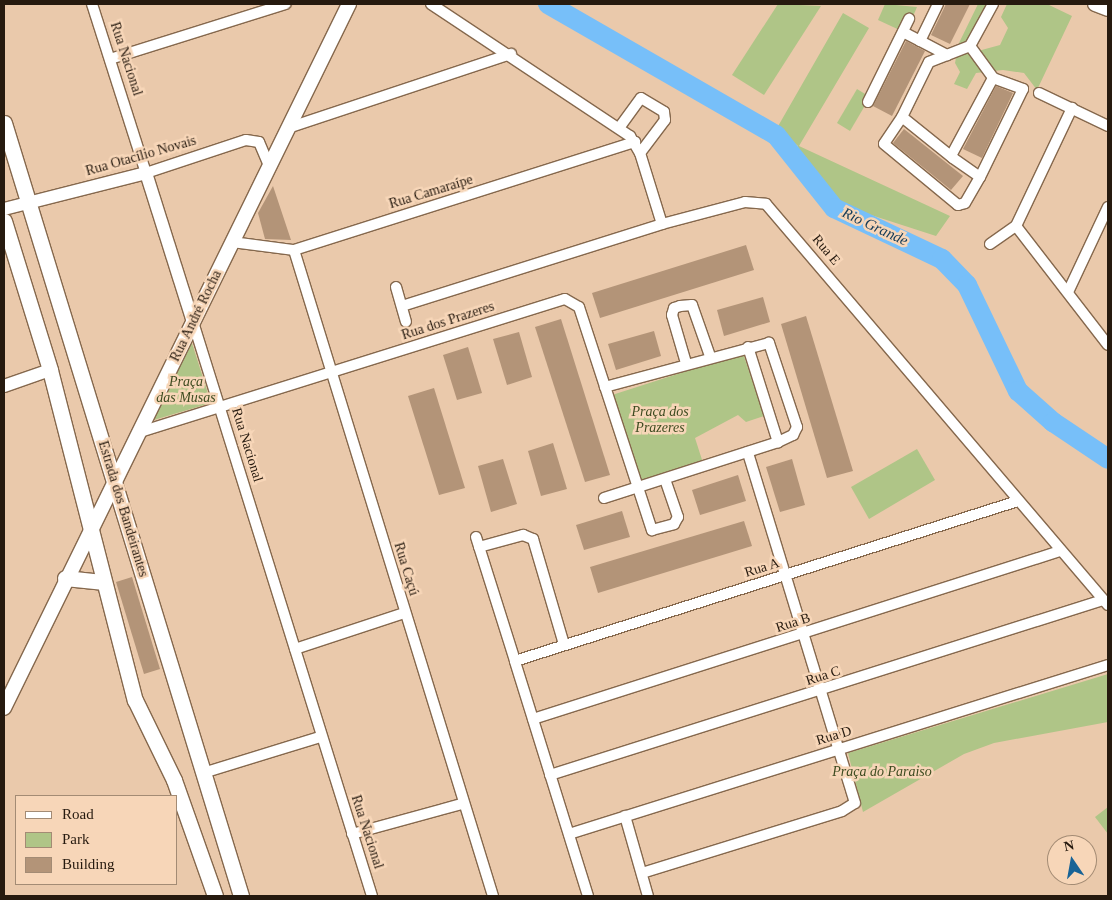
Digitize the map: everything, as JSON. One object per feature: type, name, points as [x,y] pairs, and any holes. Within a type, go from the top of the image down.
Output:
[{"type":"main road","name":"Rua André Rocha","points":[[4,708],[88,530],[140,432],[349,4]]},
{"type":"main road","points":[[1096,4],[1108,9]]},
{"type":"main road","name":"Estrada dos Bandeirantes","points":[[4,123],[26,202],[114,480],[241,896]]},
{"type":"main road","points":[[4,222],[50,370],[88,530],[141,716],[174,780],[215,896]]},
{"type":"main road","points":[[65,578],[102,582]]},
{"type":"street","name":"Rua Nacional","points":[[92,4],[295,649],[320,737],[372,896]]},
{"type":"street","points":[[110,59],[286,4]]},
{"type":"street","points":[[431,4],[511,54],[619,128],[635,142],[662,224]]},
{"type":"street","points":[[920,41],[938,4]]},
{"type":"street","points":[[993,4],[970,46],[929,62],[902,117],[884,144],[958,205],[965,203],[980,177],[1023,91],[1000,77],[993,78]]},
{"type":"street","points":[[868,102],[910,19]]},
{"type":"street","points":[[903,32],[947,55]]},
{"type":"street","points":[[970,46],[993,78]]},
{"type":"street","points":[[291,126],[511,54]]},
{"type":"street","points":[[950,156],[993,78]]},
{"type":"street","points":[[1039,93],[1108,126]]},
{"type":"street","points":[[619,128],[641,98],[664,112],[665,120],[640,153]]},
{"type":"street","points":[[990,244],[1016,226],[1072,108]]},
{"type":"street","points":[[902,117],[950,156],[980,177]]},
{"type":"street","name":"Rua Otacílio Novais","points":[[4,209],[146,173],[246,140],[259,142],[270,168]]},
{"type":"street","name":"Rua Camaraípe","points":[[232,242],[264,249],[294,250],[635,142]]},
{"type":"street","name":"Rua E","points":[[402,306],[662,224],[745,202],[757,201],[774,210],[1060,551],[1106,603]]},
{"type":"street","points":[[1068,292],[1108,208]]},
{"type":"street","points":[[1016,226],[1108,345]]},
{"type":"street","name":"Rua Caçú","points":[[294,250],[462,804],[493,896]]},
{"type":"street","points":[[396,287],[406,322]]},
{"type":"street","name":"Rua dos Prazeres","points":[[140,432],[565,299],[579,306],[649,528],[674,524],[678,517],[665,480]]},
{"type":"street","points":[[686,363],[672,315],[680,306],[692,305],[710,356]]},
{"type":"street","points":[[604,498],[636,490],[778,442],[793,435],[797,427],[771,345],[748,347],[710,356],[605,387]]},
{"type":"street","points":[[748,347],[778,442]]},
{"type":"street","points":[[4,386],[50,370]]},
{"type":"street","points":[[642,873],[842,811],[855,803],[788,574],[748,452]]},
{"type":"street","name":"Rua A","points":[[515,661],[1018,501]]},
{"type":"street","points":[[564,644],[533,539],[523,535],[478,542],[588,896]]},
{"type":"street","name":"Rua B","points":[[533,719],[806,634],[1060,551]]},
{"type":"street","name":"Rua C","points":[[550,775],[1106,603]]},
{"type":"street","points":[[295,649],[404,613]]},
{"type":"street","name":"Rua D","points":[[569,834],[1108,665]]},
{"type":"street","points":[[203,773],[320,737]]},
{"type":"street","points":[[352,834],[462,804]]},
{"type":"street","points":[[624,816],[648,896]]},
{"type":"green space","points":[[778,4],[821,6],[764,95],[732,75]]},
{"type":"green space","points":[[885,4],[917,7],[906,33],[878,20]]},
{"type":"green space","points":[[978,4],[992,4],[967,54],[1000,45],[1008,28],[1001,17],[1007,4],[1047,4],[1072,16],[1037,90],[1024,73],[1003,70],[976,73],[967,89],[954,84],[960,72],[955,63],[959,43]]},
{"type":"green space","points":[[843,13],[869,28],[799,146],[950,216],[936,236],[837,204],[797,154],[798,146],[777,128]]},
{"type":"green space","points":[[857,89],[870,97],[850,131],[837,123]]},
{"type":"green space","name":"Praça das Musas","points":[[191,340],[211,403],[147,422]]},
{"type":"green space","name":"Praça dos Prazeres","points":[[743,353],[764,416],[746,422],[738,415],[695,438],[704,466],[641,486],[612,395]]},
{"type":"green space","points":[[917,449],[935,480],[869,519],[851,487]]},
{"type":"green space","name":"Praça do Paraiso","points":[[1108,674],[1108,722],[994,743],[964,754],[863,812],[848,753]]},
{"type":"green space","points":[[1108,807],[1108,834],[1095,817]]},
{"type":"building","points":[[946,4],[970,4],[950,44],[931,35]]},
{"type":"building","points":[[906,41],[925,51],[892,116],[873,106]]},
{"type":"building","points":[[996,86],[1013,93],[982,158],[963,149]]},
{"type":"building","points":[[904,129],[963,176],[951,190],[893,143]]},
{"type":"building","points":[[273,186],[291,240],[265,239],[258,213]]},
{"type":"building","points":[[746,245],[754,270],[600,318],[592,293]]},
{"type":"building","points":[[763,297],[770,322],[724,336],[717,310]]},
{"type":"building","points":[[806,316],[853,471],[827,478],[781,324]]},
{"type":"building","points":[[561,319],[610,475],[585,482],[535,327]]},
{"type":"building","points":[[654,331],[661,356],[616,370],[608,344]]},
{"type":"building","points":[[519,332],[532,377],[507,385],[493,339]]},
{"type":"building","points":[[468,347],[482,393],[457,400],[443,355]]},
{"type":"building","points":[[434,388],[465,488],[439,495],[408,396]]},
{"type":"building","points":[[553,443],[567,489],[541,496],[528,451]]},
{"type":"building","points":[[503,459],[517,504],[491,512],[478,466]]},
{"type":"building","points":[[792,459],[805,505],[780,512],[766,467]]},
{"type":"building","points":[[738,475],[746,501],[700,515],[692,490]]},
{"type":"building","points":[[622,511],[630,537],[584,550],[576,525]]},
{"type":"building","points":[[744,521],[752,546],[598,593],[590,567]]},
{"type":"building","points":[[132,577],[160,669],[144,674],[116,582]]},
{"type":"waterway","name":"Rio Grande","points":[[548,4],[776,135],[834,208],[942,259],[967,285],[1018,391],[1053,422],[1108,459]]}]
